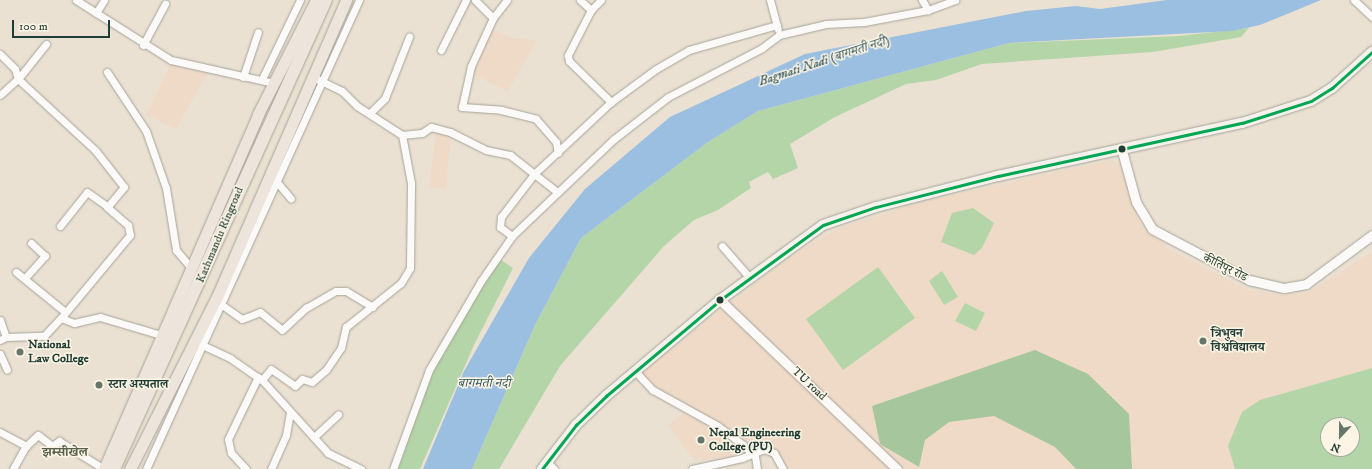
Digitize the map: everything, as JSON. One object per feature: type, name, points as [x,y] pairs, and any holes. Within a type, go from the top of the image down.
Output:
[{"type":"highway","name":"Kathmandu Ringroad","points":[[114,469],[123,438],[326,0]]},
{"type":"highway","name":"Kathmandu Ringroad","points":[[122,469],[146,425],[334,0]]},
{"type":"main road","points":[[104,469],[123,438],[161,335],[274,83],[316,0]]},
{"type":"main road","points":[[130,469],[146,425],[199,344],[266,187],[311,76],[346,0]]},
{"type":"main road","points":[[548,467],[576,425],[635,371],[720,300],[804,237],[846,216],[998,176],[1122,151],[1242,123],[1310,101],[1332,88],[1372,52]]},
{"type":"street","points":[[76,0],[143,45],[171,60],[243,77],[262,79],[274,83]]},
{"type":"street","points":[[96,13],[104,0]]},
{"type":"street","points":[[262,79],[300,0]]},
{"type":"street","points":[[146,469],[199,344],[222,304],[276,181],[324,81],[359,0]]},
{"type":"street","points":[[441,50],[466,0]]},
{"type":"street","points":[[475,0],[493,18]]},
{"type":"street","points":[[507,0],[493,18],[471,66],[462,107],[501,110],[536,119],[556,142],[558,153]]},
{"type":"street","points":[[580,0],[591,10]]},
{"type":"street","points":[[601,0],[591,10],[568,54],[569,61],[611,102]]},
{"type":"street","points":[[770,0],[779,35]]},
{"type":"street","points":[[922,0],[928,10]]},
{"type":"street","points":[[393,469],[429,370],[454,321],[512,236],[556,191],[668,97],[762,48],[779,35],[826,24],[864,22],[928,10],[955,0]]},
{"type":"street","points":[[1354,0],[1372,17]]},
{"type":"street","points":[[143,45],[165,4]]},
{"type":"street","points":[[512,236],[500,227],[501,217],[535,173],[611,102],[656,69],[689,50],[777,25]]},
{"type":"street","points":[[243,77],[258,32]]},
{"type":"street","points":[[370,113],[385,98],[409,37]]},
{"type":"street","points":[[0,95],[18,79],[46,44]]},
{"type":"street","points":[[0,54],[15,70],[18,79],[95,150],[124,187],[108,206]]},
{"type":"street","points":[[107,72],[146,131],[166,188],[176,250],[191,268]]},
{"type":"street","points":[[311,76],[324,81],[402,135],[440,129],[486,150],[510,155],[535,173],[556,191]]},
{"type":"street","points":[[246,469],[231,453],[228,439],[260,379],[271,369],[295,386],[302,379],[312,382],[326,370],[341,348],[346,327],[374,307],[385,292],[401,283],[410,268],[411,183],[402,135]]},
{"type":"street","name":"कीर्तिपुर रोड","points":[[1122,151],[1136,202],[1152,229],[1249,280],[1284,288],[1306,284],[1372,235]]},
{"type":"street","points":[[276,181],[291,199]]},
{"type":"street","points":[[0,320],[3,339],[44,336],[61,318],[130,235],[128,225],[108,206],[87,192],[60,226]]},
{"type":"street","points":[[24,278],[45,256],[31,243]]},
{"type":"street","points":[[722,246],[750,278]]},
{"type":"street","points":[[16,272],[65,312]]},
{"type":"street","points":[[222,304],[242,319],[260,312],[282,330],[306,308],[336,291],[346,291],[374,307]]},
{"type":"street","name":"TU road","points":[[720,300],[897,469]]},
{"type":"street","points":[[61,318],[74,323],[100,317],[161,335]]},
{"type":"street","points":[[199,344],[260,379],[334,457],[361,469]]},
{"type":"street","points":[[0,354],[7,370]]},
{"type":"street","points":[[635,371],[653,390],[718,426],[753,453],[757,469]]},
{"type":"street","points":[[271,469],[286,435],[290,412]]},
{"type":"street","points":[[314,437],[338,415]]},
{"type":"street","points":[[0,432],[26,446]]},
{"type":"street","points":[[13,469],[26,446],[38,435],[51,446],[59,441],[104,469]]},
{"type":"street","points":[[692,469],[769,450],[783,469]]},
{"type":"shaded area","points":[[491,29],[511,38],[537,40],[508,91],[474,75]]},
{"type":"shaded area","points":[[188,60],[211,67],[176,129],[146,115],[171,64]]},
{"type":"shaded area","points":[[436,130],[451,135],[446,189],[429,187]]},
{"type":"shaded area","name":"त्रिभुवन विश्वविद्यालय","points":[[1111,160],[1120,165],[1141,226],[1170,249],[1246,289],[1281,295],[1308,292],[1372,252],[1372,469],[785,469],[774,448],[740,441],[648,383],[640,373],[788,258],[838,228],[924,201]]},
{"type":"shaded area","name":"Nepal Engineering College (PU)","points":[[685,412],[717,429],[733,457],[694,460],[668,425]]},
{"type":"green space","points":[[1249,28],[1241,37],[1153,52],[982,64],[936,80],[906,84],[835,117],[790,144],[798,168],[773,179],[768,172],[749,182],[751,188],[718,210],[694,220],[664,246],[560,366],[499,469],[472,469],[535,325],[581,238],[708,142],[758,111],[1009,43],[1179,36]]},
{"type":"green space","points":[[973,208],[994,223],[982,248],[974,255],[941,242],[952,213]]},
{"type":"green space","points":[[501,260],[513,268],[474,345],[420,469],[398,469],[433,371],[470,303]]},
{"type":"green space","points":[[878,267],[915,318],[843,370],[806,319]]},
{"type":"green space","points":[[942,271],[958,297],[944,305],[929,281]]},
{"type":"green space","points":[[965,303],[985,313],[976,331],[955,321]]},
{"type":"green space","points":[[1035,350],[1088,374],[1129,414],[1132,469],[1076,469],[1055,447],[994,416],[949,422],[925,440],[919,467],[880,444],[872,406]]},
{"type":"green space","points":[[1372,368],[1372,469],[1235,469],[1228,446],[1242,412],[1260,400]]},
{"type":"water","name":"बागमती नदी","points":[[1167,0],[1321,0],[1260,25],[1232,31],[1009,43],[758,111],[708,142],[581,238],[535,325],[472,469],[423,469],[464,371],[529,258],[585,189],[670,117],[805,54],[1026,11],[1076,6],[1100,9]]},
{"type":"transit line","points":[[542,469],[576,425],[606,396],[720,300],[823,225],[876,207],[998,176],[1242,123],[1311,101],[1332,88],[1372,52]]},
{"type":"place","name":"त्रिभुवन विश्वविद्यालय","points":[[1203,341]]},
{"type":"place","name":"National Law College","points":[[20,352]]},
{"type":"place","name":"स्टार अस्पताल","points":[[99,385]]},
{"type":"place","name":"Nepal Engineering College (PU)","points":[[701,440]]},
{"type":"district","name":"झम्सीखेल","points":[[65,452]]},
{"type":"water label","name":"Bagmati Nadi (बागमती नदी)","points":[[824,61]]}]
